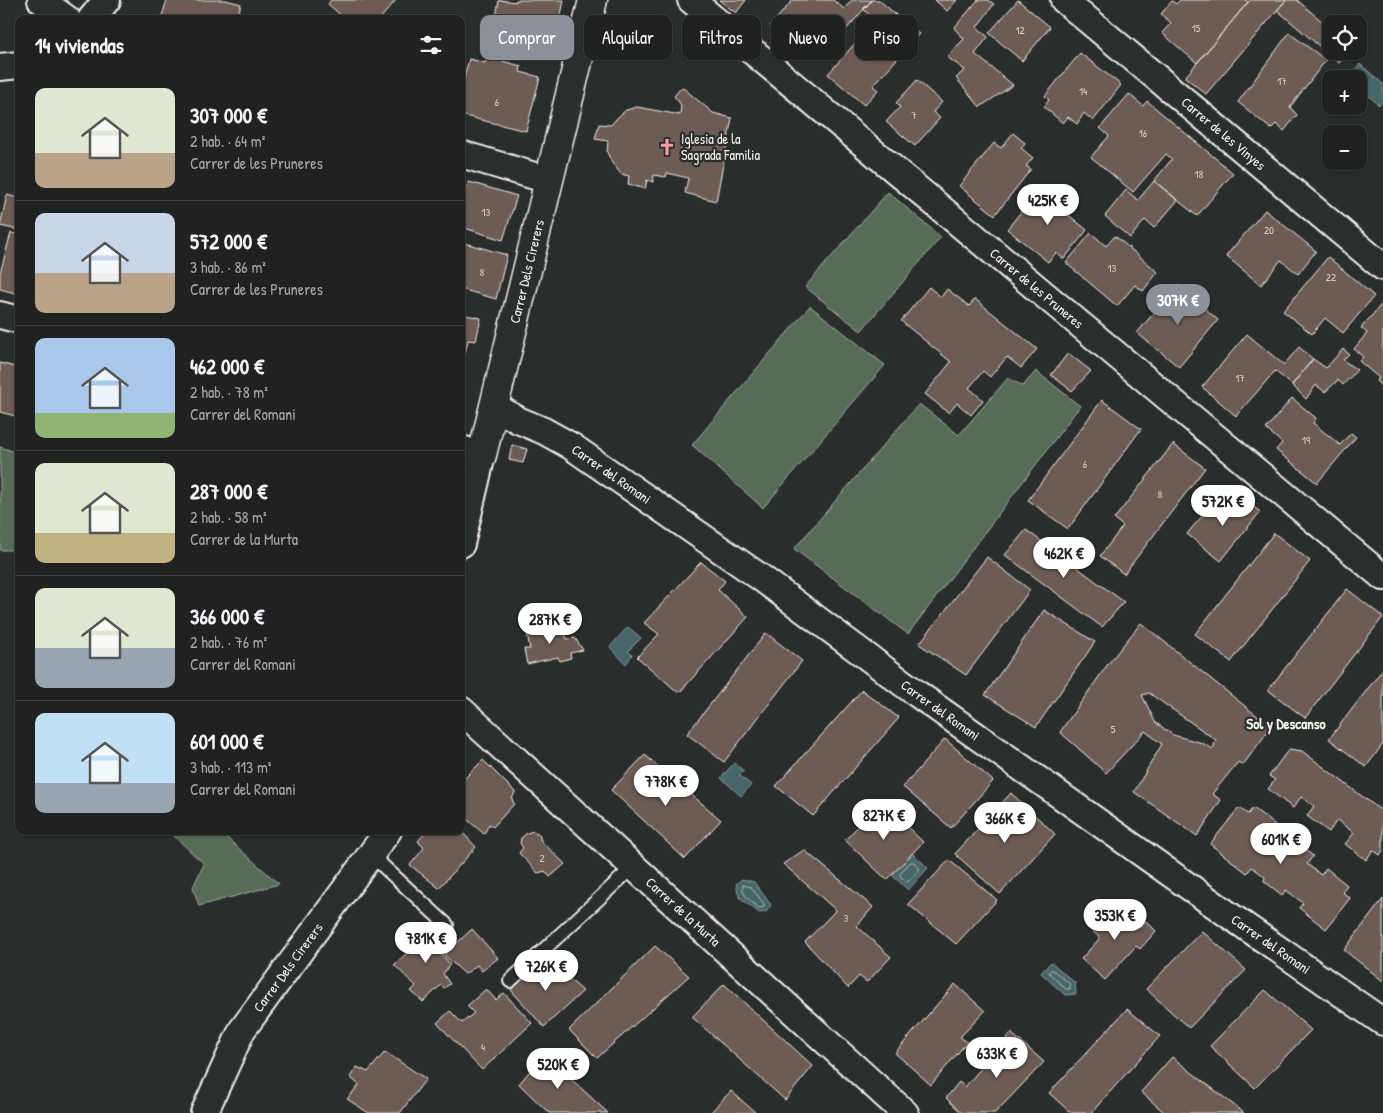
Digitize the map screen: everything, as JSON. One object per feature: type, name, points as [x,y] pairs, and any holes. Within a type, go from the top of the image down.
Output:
[{"type":"street","points":[[41,0],[61,15]]},
{"type":"street","points":[[94,15],[107,0]]},
{"type":"street","name":"Carrer Dels Cirerers","points":[[465,511],[472,452],[494,406],[593,0]]},
{"type":"street","name":"Carrer de les Pruneres","points":[[691,0],[1383,577]]},
{"type":"street","name":"Carrer de les Vinyes","points":[[1064,0],[1383,266]]},
{"type":"street","points":[[0,67],[15,66]]},
{"type":"street","points":[[465,155],[548,180]]},
{"type":"street","points":[[0,315],[15,319]]},
{"type":"street","name":"Carrer del Romani","points":[[494,406],[518,420],[544,430],[571,446],[736,560],[924,698],[1383,1022]]},
{"type":"street","name":"Carrer de la Murta","points":[[465,714],[905,1113]]},
{"type":"street","name":"Carrer Dels Cirerers","points":[[204,1113],[242,1030],[385,835]]},
{"type":"lane","points":[[371,855],[448,925]]},
{"type":"lane","points":[[510,981],[633,866]]},
{"type":"green space","points":[[888,192],[941,237],[861,331],[805,287]]},
{"type":"green space","points":[[810,306],[885,365],[763,508],[692,445]]},
{"type":"green space","points":[[1036,371],[1080,406],[908,634],[794,549],[919,404],[959,435],[1008,378],[1023,386]]},
{"type":"green space","points":[[0,447],[15,452],[15,550],[0,550]]},
{"type":"green space","points":[[173,835],[224,835],[279,884],[199,906],[193,887],[204,864]]},
{"type":"water","points":[[1360,64],[1367,70],[1355,70]]},
{"type":"water","points":[[1367,70],[1383,84],[1383,101],[1379,105],[1367,94]]},
{"type":"water","points":[[628,627],[641,638],[628,651],[632,655],[626,664],[610,647]]},
{"type":"water","points":[[734,763],[744,771],[739,775],[751,785],[741,796],[721,778]]},
{"type":"water","points":[[912,853],[928,868],[908,890],[892,875]]},
{"type":"water","points":[[742,879],[754,882],[771,905],[766,912],[759,913],[739,897],[736,884]]},
{"type":"water","points":[[1051,962],[1075,983],[1076,994],[1065,995],[1041,973]]},
{"type":"building","points":[[167,0],[226,0],[241,4],[238,15],[162,15]]},
{"type":"building","points":[[331,0],[396,0],[383,15],[340,15],[328,4]]},
{"type":"building","points":[[499,0],[516,2],[516,0],[564,0],[561,15],[496,15]]},
{"type":"building","points":[[719,0],[746,0],[736,13]]},
{"type":"building","points":[[793,0],[833,0],[844,9],[852,0],[872,0],[859,15],[855,15],[855,20],[845,31],[845,15],[780,15]]},
{"type":"building","points":[[872,0],[879,0],[895,14],[870,15],[863,9]]},
{"type":"building","points":[[935,0],[957,0],[947,11]]},
{"type":"building","points":[[978,0],[988,0],[994,4],[977,27],[988,37],[975,54],[1013,85],[980,107],[956,78],[965,70],[947,57],[964,39],[954,28]]},
{"type":"building","points":[[1018,0],[1050,27],[1022,61],[989,33]]},
{"type":"building","points":[[1180,0],[1246,0],[1248,2],[1197,63],[1162,33],[1171,23],[1161,14],[1172,1],[1176,4]]},
{"type":"building","points":[[1250,0],[1286,0],[1206,94],[1185,77]]},
{"type":"building","points":[[1286,0],[1297,0],[1322,21],[1322,48],[1277,10]]},
{"type":"building","points":[[1289,33],[1322,57],[1322,60],[1326,60],[1290,107],[1297,115],[1284,131],[1276,124],[1271,129],[1238,102]]},
{"type":"building","points":[[855,43],[855,60],[896,60],[873,86],[878,90],[864,105],[828,74],[840,60],[845,60],[845,55]]},
{"type":"building","points":[[1080,53],[1121,85],[1093,121],[1084,113],[1077,124],[1068,117],[1063,123],[1044,107],[1049,100],[1045,96]]},
{"type":"building","points":[[469,59],[485,63],[486,60],[498,60],[521,66],[520,72],[540,77],[526,131],[465,116],[465,74]]},
{"type":"building","points":[[917,80],[942,102],[933,112],[940,118],[915,146],[886,122],[900,107],[896,103]]},
{"type":"building","name":"Iglesia de la Sagrada Familia","points":[[682,87],[713,113],[732,118],[716,201],[685,193],[688,178],[667,173],[666,177],[654,175],[653,182],[647,180],[645,189],[628,184],[629,176],[621,174],[612,163],[607,152],[608,141],[595,139],[599,124],[611,125],[626,110],[637,107],[680,115],[681,105],[674,96]]},
{"type":"building","points":[[1129,94],[1143,106],[1147,101],[1233,173],[1197,216],[1154,181],[1172,159],[1166,154],[1133,192],[1091,157],[1109,136],[1100,128]]},
{"type":"building","points":[[1013,133],[1025,143],[1021,148],[1033,158],[1026,166],[1031,169],[995,215],[959,186],[994,143],[1001,148]]},
{"type":"building","points":[[1154,181],[1178,200],[1154,228],[1145,220],[1130,238],[1105,216],[1126,190],[1138,200]]},
{"type":"building","points":[[469,182],[517,196],[503,240],[465,228],[465,186],[467,187]]},
{"type":"building","points":[[1055,186],[1068,197],[1060,208],[1087,230],[1064,259],[1056,253],[1048,262],[1007,229],[1039,190],[1047,196]]},
{"type":"building","points":[[7,195],[15,197],[15,229],[0,226]]},
{"type":"building","points":[[1265,210],[1316,251],[1298,274],[1281,260],[1261,285],[1226,256]]},
{"type":"building","points":[[11,233],[15,234],[15,293],[0,289],[0,273]]},
{"type":"building","points":[[1091,233],[1106,246],[1115,236],[1158,272],[1143,291],[1135,285],[1117,306],[1066,263]]},
{"type":"building","points":[[465,243],[507,255],[496,299],[465,290]]},
{"type":"building","points":[[1328,257],[1374,296],[1343,333],[1325,318],[1312,334],[1283,311]]},
{"type":"building","points":[[1177,285],[1218,320],[1179,367],[1137,333]]},
{"type":"building","points":[[929,287],[941,297],[947,289],[969,306],[975,299],[1037,349],[1021,368],[1007,357],[990,377],[983,371],[969,388],[983,400],[971,415],[957,403],[949,413],[925,394],[951,362],[901,321]]},
{"type":"building","points":[[1381,305],[1383,306],[1383,388],[1376,381],[1379,378],[1359,361],[1363,357],[1354,349],[1367,333],[1361,328]]},
{"type":"building","points":[[465,315],[481,318],[476,341],[468,340],[465,354]]},
{"type":"building","points":[[1247,334],[1284,365],[1299,347],[1313,359],[1292,385],[1275,371],[1236,416],[1202,387]]},
{"type":"building","points":[[1343,349],[1349,354],[1343,360],[1357,370],[1343,385],[1338,380],[1325,392],[1316,385],[1306,399],[1292,385],[1313,359],[1326,368]]},
{"type":"building","points":[[1068,353],[1091,371],[1072,391],[1051,375]]},
{"type":"building","points":[[0,363],[15,367],[15,416],[0,412]]},
{"type":"building","points":[[1292,398],[1316,418],[1313,423],[1340,445],[1351,433],[1356,437],[1317,483],[1276,450],[1282,443],[1266,429]]},
{"type":"building","points":[[1102,400],[1141,429],[1068,529],[1028,500]]},
{"type":"building","points":[[1173,444],[1205,468],[1124,574],[1100,556],[1123,526],[1114,519]]},
{"type":"building","points":[[512,445],[527,449],[523,463],[509,460]]},
{"type":"building","points":[[1219,496],[1239,511],[1247,501],[1260,512],[1221,561],[1187,534]]},
{"type":"building","points":[[1026,530],[1124,602],[1102,627],[1005,555]]},
{"type":"building","points":[[1274,533],[1310,561],[1231,662],[1195,634]]},
{"type":"building","points":[[987,557],[1030,590],[966,675],[919,644]]},
{"type":"building","points":[[701,562],[725,581],[718,590],[748,617],[679,693],[637,657],[659,634],[644,623]]},
{"type":"building","points":[[1347,589],[1383,617],[1305,718],[1268,690]]},
{"type":"building","points":[[1044,610],[1095,642],[1036,727],[985,695]]},
{"type":"building","points":[[1141,623],[1271,727],[1243,765],[1238,762],[1212,794],[1221,800],[1197,836],[1134,792],[1162,744],[1145,731],[1106,773],[1060,732],[1108,664]],"holes":[[[1149,693],[1216,740],[1213,749],[1202,743],[1173,735],[1155,722],[1142,695]]]},
{"type":"building","points":[[563,626],[567,639],[575,638],[583,650],[570,653],[571,658],[560,661],[558,657],[527,664],[524,649],[530,649],[527,633]]},
{"type":"building","points":[[766,633],[802,661],[724,762],[687,734]]},
{"type":"building","points":[[1383,669],[1383,744],[1366,767],[1329,739]]},
{"type":"building","points":[[862,690],[899,718],[813,816],[776,786]]},
{"type":"building","points":[[945,739],[993,781],[951,828],[903,787]]},
{"type":"building","points":[[1289,749],[1302,751],[1383,812],[1383,850],[1380,855],[1373,850],[1366,860],[1345,844],[1354,833],[1337,820],[1329,832],[1307,816],[1314,806],[1301,797],[1293,808],[1268,789],[1275,780],[1269,776]]},
{"type":"building","points":[[645,755],[721,820],[685,859],[611,790]]},
{"type":"building","points":[[483,760],[515,792],[512,799],[514,804],[493,827],[489,824],[484,834],[465,817],[465,778]]},
{"type":"building","points":[[1011,793],[1055,834],[1000,894],[955,854]]},
{"type":"building","points":[[881,802],[923,842],[887,880],[845,840]]},
{"type":"building","points":[[1239,808],[1248,814],[1253,808],[1282,830],[1277,837],[1285,844],[1290,838],[1313,856],[1307,864],[1321,875],[1326,868],[1347,885],[1342,892],[1350,898],[1326,929],[1299,908],[1303,903],[1286,890],[1282,895],[1264,881],[1265,877],[1252,867],[1247,873],[1210,844]]},
{"type":"building","points":[[533,831],[539,834],[541,841],[565,864],[550,877],[545,871],[538,873],[519,853],[523,848],[520,843],[521,838]]},
{"type":"building","points":[[423,835],[465,835],[476,847],[439,888],[410,865],[424,848],[418,841]]},
{"type":"building","points":[[804,850],[873,907],[857,926],[891,957],[867,982],[859,976],[848,988],[805,942],[836,910],[783,864]]},
{"type":"building","points":[[949,860],[997,900],[956,944],[908,904]]},
{"type":"building","points":[[1383,899],[1383,981],[1344,950]]},
{"type":"building","points":[[1119,907],[1141,927],[1146,921],[1156,931],[1140,949],[1136,946],[1105,980],[1081,959],[1100,938],[1088,927],[1102,912],[1109,918]]},
{"type":"building","points":[[428,926],[436,927],[441,933],[440,940],[446,947],[440,953],[450,964],[443,974],[450,984],[444,988],[441,985],[423,1002],[411,991],[416,986],[394,965],[420,941],[420,936]]},
{"type":"building","points":[[472,929],[498,958],[482,971],[477,965],[465,974],[444,955]]},
{"type":"building","points":[[1202,931],[1246,970],[1189,1028],[1146,989]]},
{"type":"building","points":[[655,946],[689,976],[597,1058],[569,1030]]},
{"type":"building","points":[[545,958],[583,991],[544,1027],[511,990]]},
{"type":"building","points":[[724,984],[813,1066],[785,1100],[692,1017]]},
{"type":"building","points":[[955,984],[985,1011],[960,1037],[967,1042],[931,1085],[895,1053]]},
{"type":"building","points":[[486,989],[496,1000],[504,993],[532,1023],[482,1070],[437,1023],[450,1011],[462,1023],[474,1013],[467,1006]]},
{"type":"building","points":[[1265,990],[1311,1030],[1255,1088],[1210,1046]]},
{"type":"building","points":[[1127,1009],[1160,1036],[1091,1113],[1071,1113],[1049,1093]]},
{"type":"building","points":[[1011,1033],[1044,1062],[995,1113],[962,1113],[946,1098],[959,1082],[965,1087]]},
{"type":"building","points":[[385,1052],[426,1079],[400,1113],[369,1113],[347,1099],[359,1085],[350,1077],[357,1067],[368,1072]]},
{"type":"building","points":[[544,1054],[608,1113],[549,1113],[519,1084]]},
{"type":"building","points":[[1172,1057],[1244,1113],[1165,1113],[1141,1092]]},
{"type":"building","points":[[731,1091],[756,1113],[710,1113]]},
{"type":"place","name":"Iglesia de la Sagrada Familia","points":[[667,147]]},
{"type":"district","name":"Sol y Descanso","points":[[1286,724]]}]
